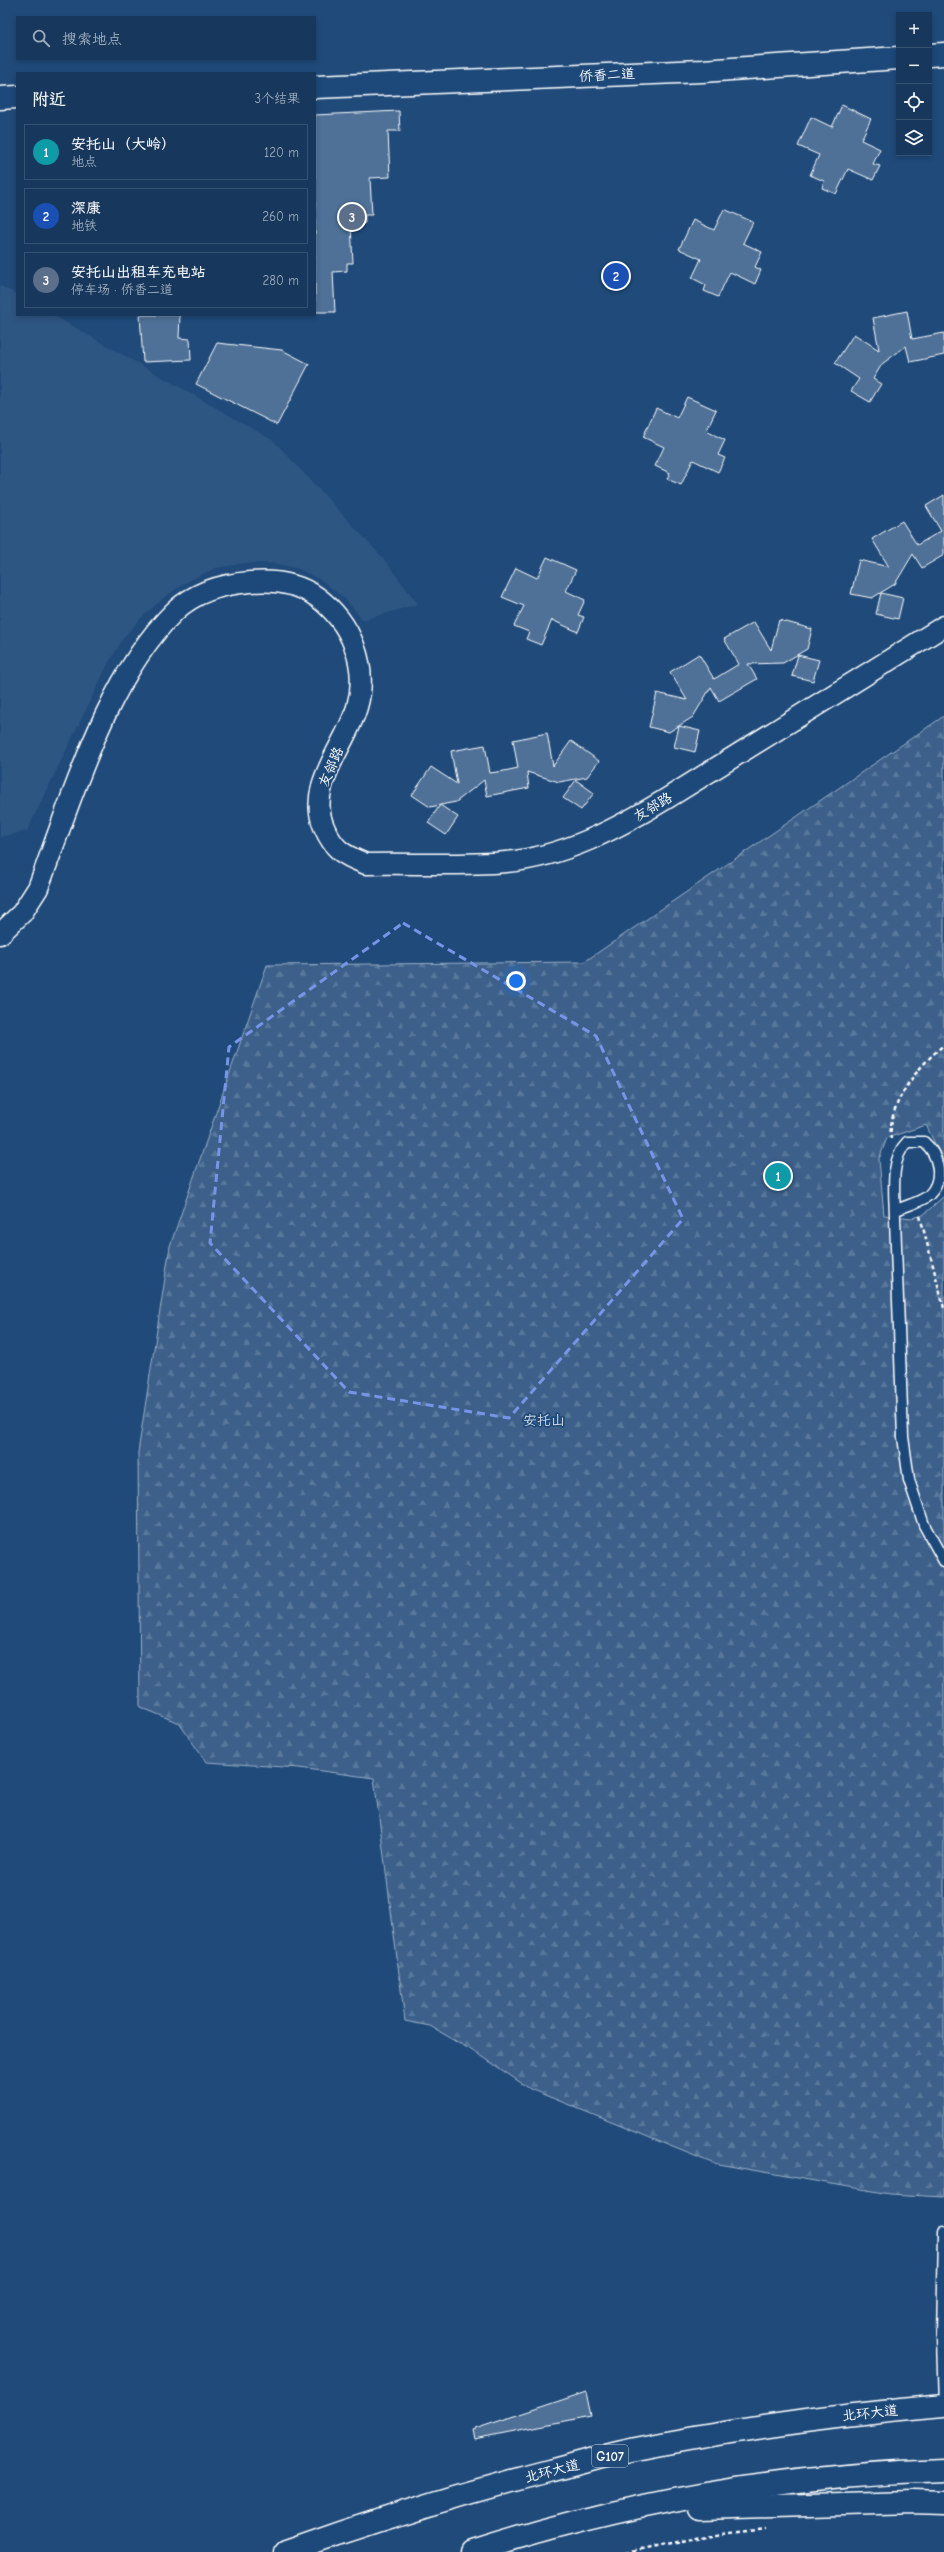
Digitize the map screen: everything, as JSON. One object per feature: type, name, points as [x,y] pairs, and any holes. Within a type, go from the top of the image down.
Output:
[{"type":"main road","points":[[932,55],[944,54]]},
{"type":"main road","name":"侨香二道","points":[[316,87],[702,71],[896,58]]},
{"type":"main road","points":[[0,98],[16,97]]},
{"type":"main road","name":"北环大道","points":[[286,2552],[366,2524],[479,2489],[630,2450],[747,2429],[844,2416],[944,2406]]},
{"type":"main road","points":[[472,2552],[599,2516],[692,2496],[806,2480],[944,2470]]},
{"type":"main road","points":[[599,2516],[714,2507],[912,2502],[944,2504]]},
{"type":"street","name":"友邻路","points":[[0,934],[22,913],[38,888],[110,702],[150,640],[176,610],[200,594],[231,583],[267,580],[294,586],[316,596],[334,611],[346,628],[355,647],[361,668],[361,687],[357,708],[322,785],[319,806],[320,817],[330,840],[344,856],[366,864],[507,862],[586,841],[642,813],[944,626]]},
{"type":"lane","points":[[895,1211],[929,1195],[935,1187],[938,1166],[935,1155],[924,1142],[907,1142],[898,1154],[895,1211],[904,1444],[909,1480],[924,1525],[944,1561]]},
{"type":"lane","points":[[944,2232],[942,2337],[944,2406]]},
{"type":"path","points":[[898,1154],[892,1144],[890,1128],[897,1103],[914,1077],[944,1045]]},
{"type":"path","points":[[916,1202],[944,1308]]},
{"type":"path","points":[[626,2552],[721,2533],[767,2528]]},
{"type":"highlighted area","points":[[403,923],[596,1036],[683,1219],[509,1418],[349,1392],[210,1243],[229,1047]]},
{"type":"shaded area","points":[[0,286],[16,294],[16,316],[55,316],[274,441],[383,558],[418,604],[363,620],[345,599],[324,582],[299,569],[273,563],[245,563],[216,568],[190,580],[166,596],[143,616],[124,637],[109,662],[27,831],[0,837]]},
{"type":"green space","name":"安托山","points":[[944,716],[944,1162],[926,1125],[887,1138],[879,1159],[884,1215],[912,1218],[923,1215],[944,1196],[944,2197],[889,2194],[712,2163],[530,2089],[483,2057],[430,2026],[405,2021],[374,1778],[299,1768],[206,1762],[179,1723],[140,1707],[138,1452],[170,1246],[267,965],[584,962]]},
{"type":"building","points":[[842,105],[871,119],[861,140],[880,149],[873,164],[880,166],[873,180],[848,169],[836,194],[822,188],[824,181],[810,175],[819,155],[798,146],[811,117],[832,127]]},
{"type":"building","points":[[399,111],[400,131],[388,131],[390,177],[370,178],[372,215],[365,215],[365,223],[351,224],[353,263],[347,263],[347,271],[333,272],[335,312],[316,312],[316,115]]},
{"type":"building","points":[[724,209],[753,222],[743,243],[762,252],[755,267],[761,270],[755,284],[730,272],[718,297],[704,291],[706,285],[692,278],[701,259],[679,249],[693,220],[714,230]]},
{"type":"building","points":[[907,311],[912,339],[944,333],[944,355],[910,362],[906,346],[882,364],[873,379],[881,384],[870,402],[851,391],[859,379],[835,363],[854,334],[879,350],[873,318]]},
{"type":"building","points":[[140,316],[180,316],[179,338],[190,339],[191,360],[143,362]]},
{"type":"building","points":[[217,343],[282,350],[309,364],[277,425],[196,384]]},
{"type":"building","points":[[687,397],[716,410],[706,431],[725,440],[718,455],[725,458],[718,472],[693,460],[681,485],[667,479],[670,473],[655,466],[664,447],[643,437],[656,408],[677,418]]},
{"type":"building","points":[[944,495],[944,555],[922,568],[913,554],[895,584],[872,598],[851,594],[859,560],[889,567],[872,539],[902,521],[917,545],[941,531],[926,506]]},
{"type":"building","points":[[547,557],[576,570],[566,591],[585,600],[578,615],[584,617],[578,632],[552,620],[541,645],[526,639],[529,632],[514,626],[524,606],[502,597],[516,568],[537,578]]},
{"type":"building","points":[[881,593],[903,598],[898,619],[876,614]]},
{"type":"building","points":[[779,620],[812,629],[807,649],[783,663],[748,664],[757,679],[719,701],[711,687],[693,717],[669,732],[649,727],[657,693],[687,700],[670,672],[699,654],[714,679],[739,664],[724,639],[754,622],[771,650]]},
{"type":"building","points":[[798,655],[819,660],[813,681],[792,676]]},
{"type":"building","points":[[679,726],[700,731],[695,752],[674,747]]},
{"type":"building","points":[[547,733],[553,766],[571,741],[599,761],[587,777],[559,782],[527,772],[529,788],[487,796],[484,780],[456,802],[430,807],[412,795],[431,767],[457,784],[451,751],[485,745],[490,773],[504,771],[518,768],[513,740]]},
{"type":"building","points":[[576,780],[594,793],[581,810],[563,798]]},
{"type":"building","points":[[440,805],[458,817],[446,835],[428,823]]},
{"type":"building","points":[[586,2392],[591,2416],[474,2439],[472,2430]]},
{"type":"place","name":"安托山出租车充电站","points":[[352,217]]},
{"type":"place","name":"深康","points":[[616,276]]},
{"type":"place","name":"安托山（大岭）","points":[[778,1176]]}]
